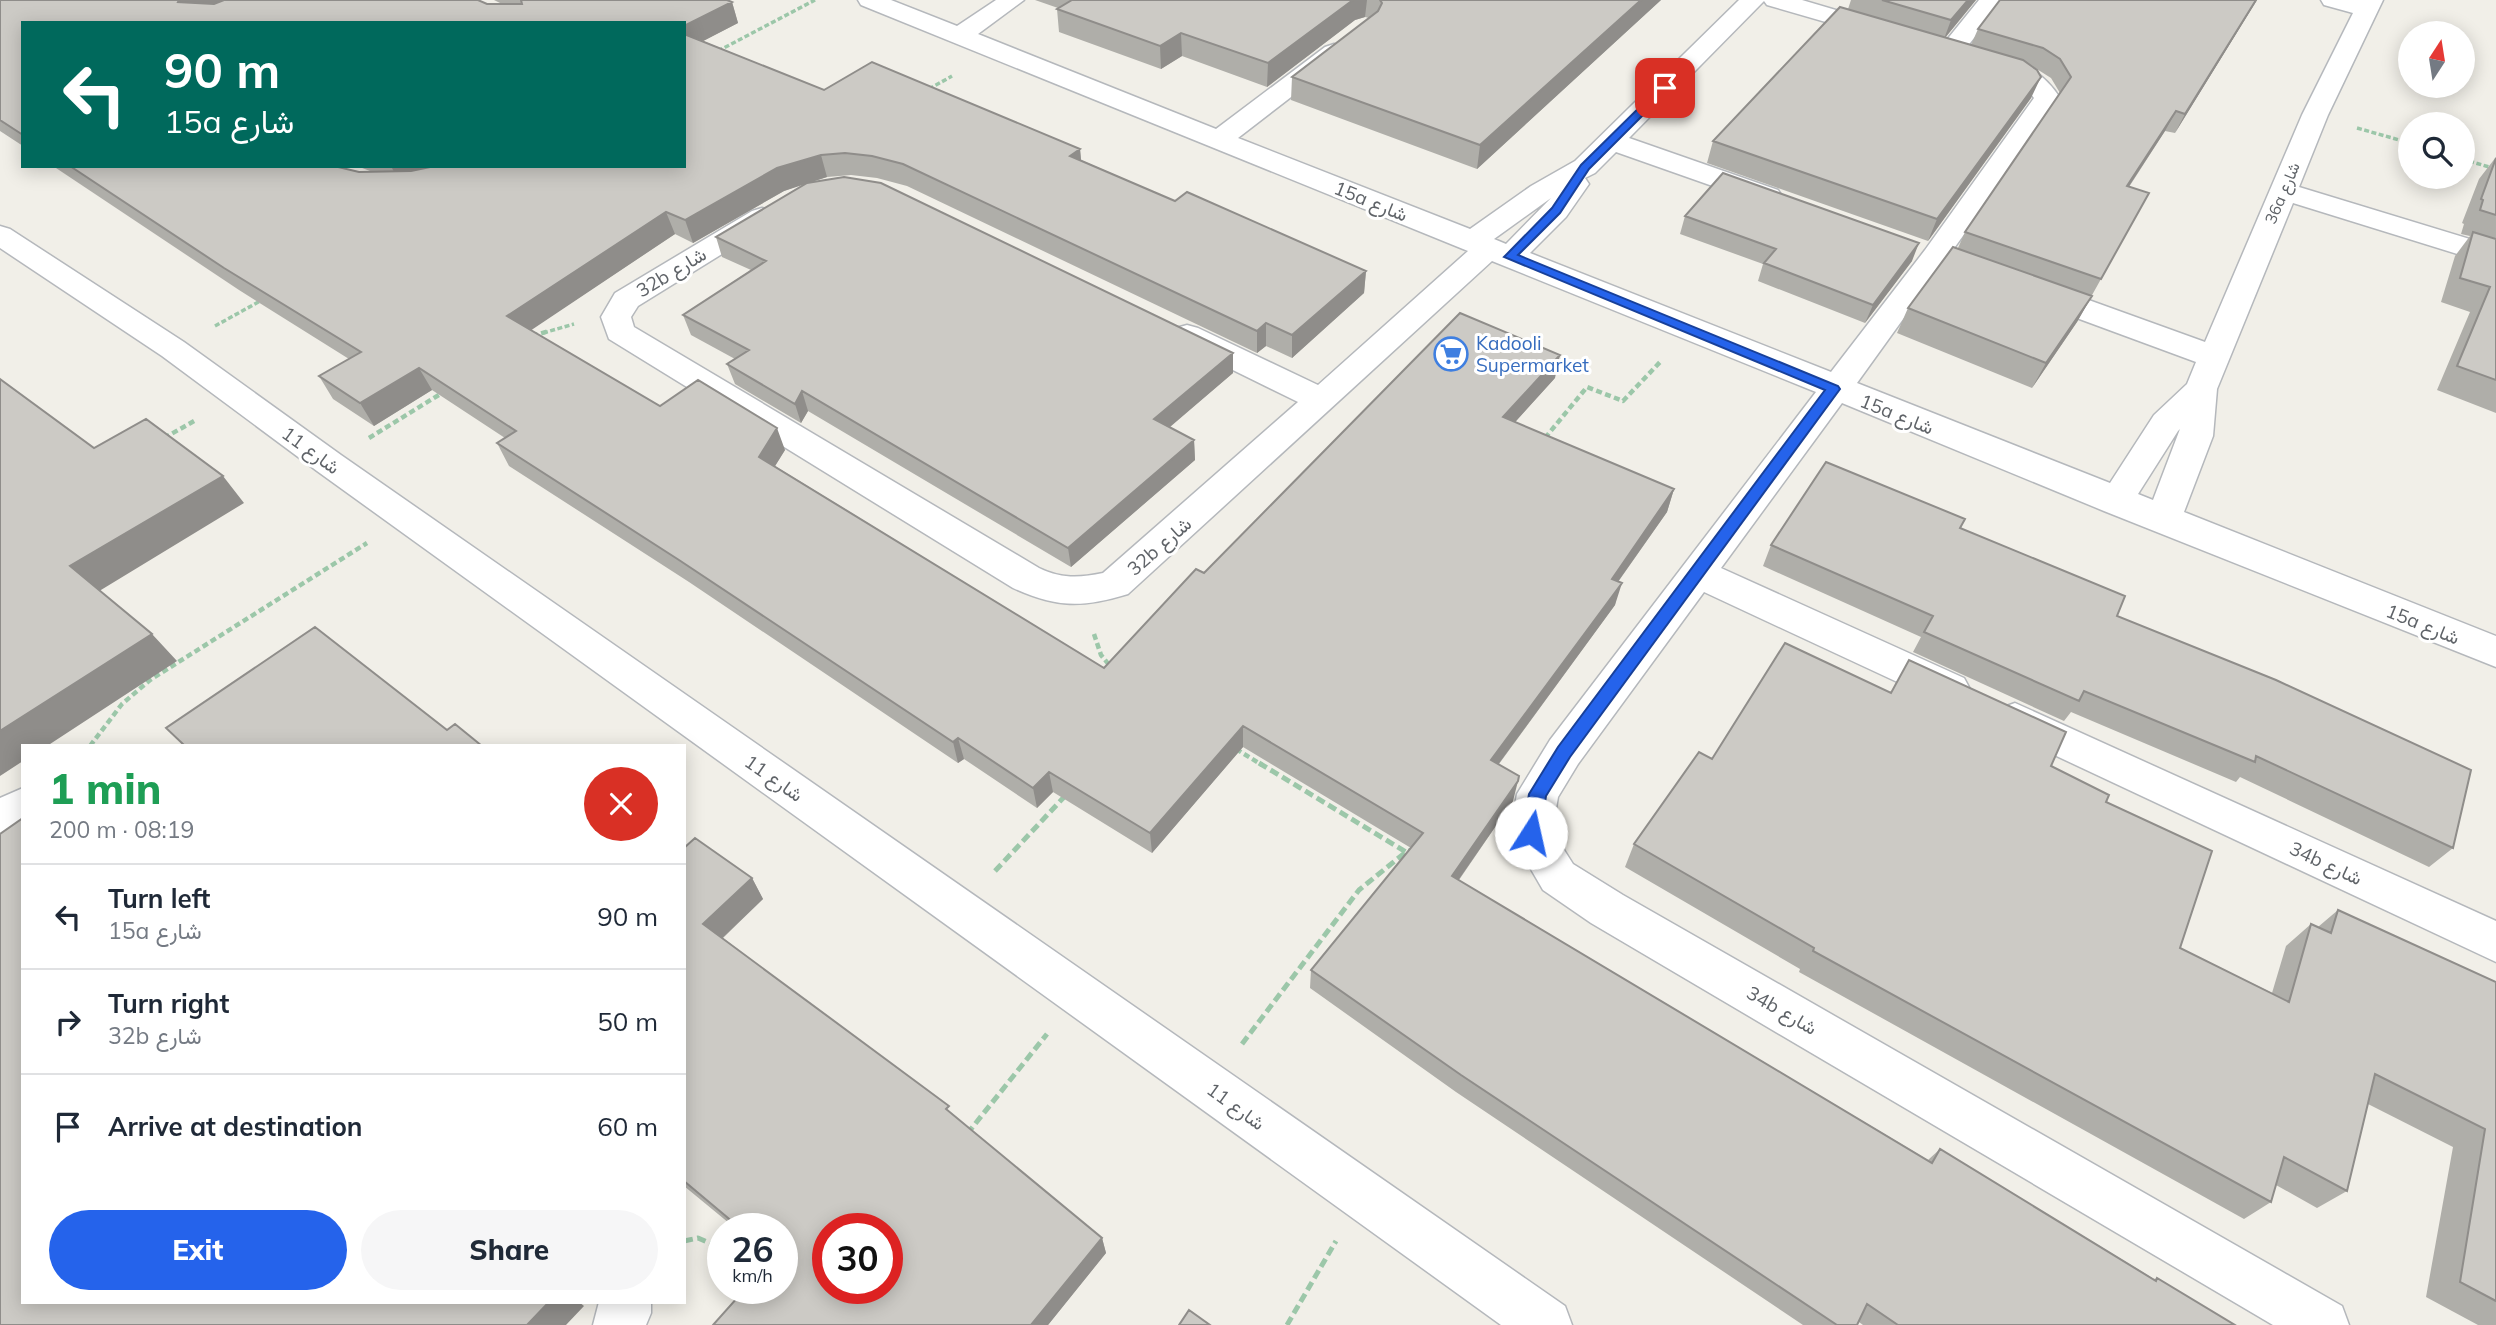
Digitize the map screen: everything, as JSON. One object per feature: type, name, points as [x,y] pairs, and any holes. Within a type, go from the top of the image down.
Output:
[{"type":"street","name":"15a شارع","points":[[870,0],[1834,389],[2496,652]]},
{"type":"street","points":[[960,35],[1012,0]]},
{"type":"street","name":"32b شارع","points":[[1491,249],[1556,211],[1585,167],[1753,0]]},
{"type":"street","points":[[1776,0],[1950,52],[1992,0]]},
{"type":"street","points":[[2333,0],[2368,4]]},
{"type":"street","name":"36a شارع","points":[[2162,520],[2196,436],[2201,389],[2315,115],[2368,4]]},
{"type":"street","points":[[1218,140],[1356,35]]},
{"type":"street","name":"34b شارع","points":[[1950,52],[2024,74],[2041,85],[2048,98],[1935,256],[1564,752],[1538,794],[1531,833],[1558,877],[1607,909],[2323,1325]]},
{"type":"street","points":[[1612,141],[1793,205]]},
{"type":"street","name":"32b شارع","points":[[792,200],[626,300],[616,317],[620,332],[1026,578],[1051,590],[1082,593],[1115,584],[1138,565],[1491,249],[1541,192],[1585,167]]},
{"type":"street","points":[[2283,191],[2496,257]]},
{"type":"street","name":"شارع 11","points":[[0,235],[173,349],[328,463],[1546,1325]]},
{"type":"street","points":[[2011,284],[2215,357]]},
{"type":"street","points":[[1159,321],[1321,400]]},
{"type":"street","name":"36a شارع","points":[[2116,502],[2166,423],[2201,389]]},
{"type":"street","name":"34b شارع","points":[[1698,573],[2496,942]]},
{"type":"street","points":[[0,820],[21,806]]},
{"type":"street","points":[[619,1325],[625,1313],[625,1304]]},
{"type":"path","points":[[713,54],[815,0]]},
{"type":"path","points":[[926,91],[994,50]]},
{"type":"path","points":[[2315,115],[2398,139]]},
{"type":"path","points":[[2475,163],[2496,169]]},
{"type":"path","points":[[173,349],[271,296]]},
{"type":"path","points":[[521,343],[555,327],[616,317]]},
{"type":"path","points":[[1543,440],[1587,387],[1623,401],[1690,330]]},
{"type":"path","points":[[328,463],[453,386]]},
{"type":"path","points":[[154,444],[236,396]]},
{"type":"path","points":[[92,744],[122,704],[150,680],[406,518]]},
{"type":"path","points":[[1082,593],[1101,655],[1114,672]]},
{"type":"path","points":[[1235,748],[1406,852]]},
{"type":"path","points":[[960,909],[1070,790]]},
{"type":"path","points":[[1210,1087],[1359,890],[1406,852],[1418,849]]},
{"type":"path","points":[[966,1135],[1079,994]]},
{"type":"path","points":[[1287,1325],[1363,1197]]},
{"type":"path","points":[[686,1241],[698,1238],[707,1242]]},
{"type":"building","points":[[0,0],[179,0],[178,2],[214,4],[224,0],[478,0],[487,4],[522,4],[521,0],[732,2],[686,25],[686,21],[21,21],[21,134],[0,120]]},
{"type":"building","points":[[1072,0],[1353,0],[1268,63],[1181,33],[1160,46],[1057,9]]},
{"type":"building","points":[[1380,0],[1641,0],[1480,145],[1292,77],[1378,11],[1382,3]]},
{"type":"building","points":[[1882,0],[1968,0],[1951,20]]},
{"type":"building","points":[[2000,0],[2256,0],[2185,114],[2176,111],[2127,186],[2149,193],[2101,279],[1965,232],[2071,77],[2060,59],[2043,48],[1978,29]]},
{"type":"building","points":[[1840,7],[2023,60],[2037,70],[2041,77],[1937,219],[1713,141]]},
{"type":"building","points":[[686,35],[824,90],[872,62],[1080,149],[1070,156],[1175,201],[1187,192],[1366,271],[1292,335],[1266,323],[1257,331],[903,164],[845,153],[821,155],[777,168],[685,220],[666,212],[507,316],[660,406],[698,380],[777,428],[759,457],[1104,668],[1196,569],[1204,573],[1460,313],[1560,355],[1503,417],[1674,489],[1612,579],[1622,583],[1491,760],[1519,776],[1518,781],[1452,876],[1932,1163],[1940,1149],[2156,1281],[2157,1278],[2235,1325],[1898,1325],[1867,1304],[1857,1325],[1837,1325],[1461,1075],[1311,970],[1423,833],[1243,726],[1150,833],[1049,772],[1033,788],[958,738],[953,742],[497,443],[516,431],[419,368],[360,403],[319,376],[361,352],[224,268],[73,168],[342,168],[359,172],[411,171],[425,168],[686,168]]},
{"type":"building","points":[[2496,158],[2496,215],[2480,210],[2481,199]]},
{"type":"building","points":[[1723,173],[1919,243],[1873,305],[1764,263],[1776,249],[1685,216]]},
{"type":"building","points":[[844,177],[881,183],[1233,353],[1154,419],[1194,440],[1068,548],[802,391],[795,404],[727,364],[749,350],[683,315],[766,261],[716,237],[807,183]]},
{"type":"building","points":[[2473,232],[2496,239],[2496,380],[2457,366],[2490,287],[2460,278]]},
{"type":"building","points":[[1953,247],[2092,296],[2046,363],[1908,308]]},
{"type":"building","points":[[0,379],[94,448],[146,419],[223,476],[70,566],[152,634],[0,731]]},
{"type":"building","points":[[1826,462],[1965,519],[1960,528],[2125,596],[2117,616],[2276,680],[2471,770],[2453,848],[2256,756],[2255,762],[2084,691],[2079,701],[1924,632],[1933,616],[1771,545]]},
{"type":"building","points":[[315,627],[447,730],[455,724],[480,744],[183,744],[166,728]]},
{"type":"building","points":[[1785,643],[1891,693],[1909,660],[2066,732],[2051,766],[2109,795],[2106,802],[2212,851],[2180,948],[2289,1002],[2311,924],[2331,933],[2338,910],[2496,982],[2496,1301],[2460,1282],[2485,1129],[2375,1074],[2347,1191],[2284,1157],[2271,1202],[1813,951],[1814,948],[1634,844],[1699,752],[1712,759]]},
{"type":"building","points":[[21,819],[21,1304],[547,1304],[527,1325],[0,1325],[0,834]]},
{"type":"building","points":[[695,838],[752,878],[703,924],[949,1106],[946,1109],[1102,1238],[1031,1325],[713,1325],[732,1304],[798,1304],[798,1213],[722,1213],[686,1183],[686,846]]},
{"type":"building","points":[[1189,1310],[1210,1325],[1179,1325]]},
{"type":"place","name":"Kadooli Supermarket","points":[[1451,354]]},
{"type":"route","points":[[1531,833],[1538,794],[1564,752],[1834,389],[1510,257],[1556,211],[1585,167],[1665,88]]}]
